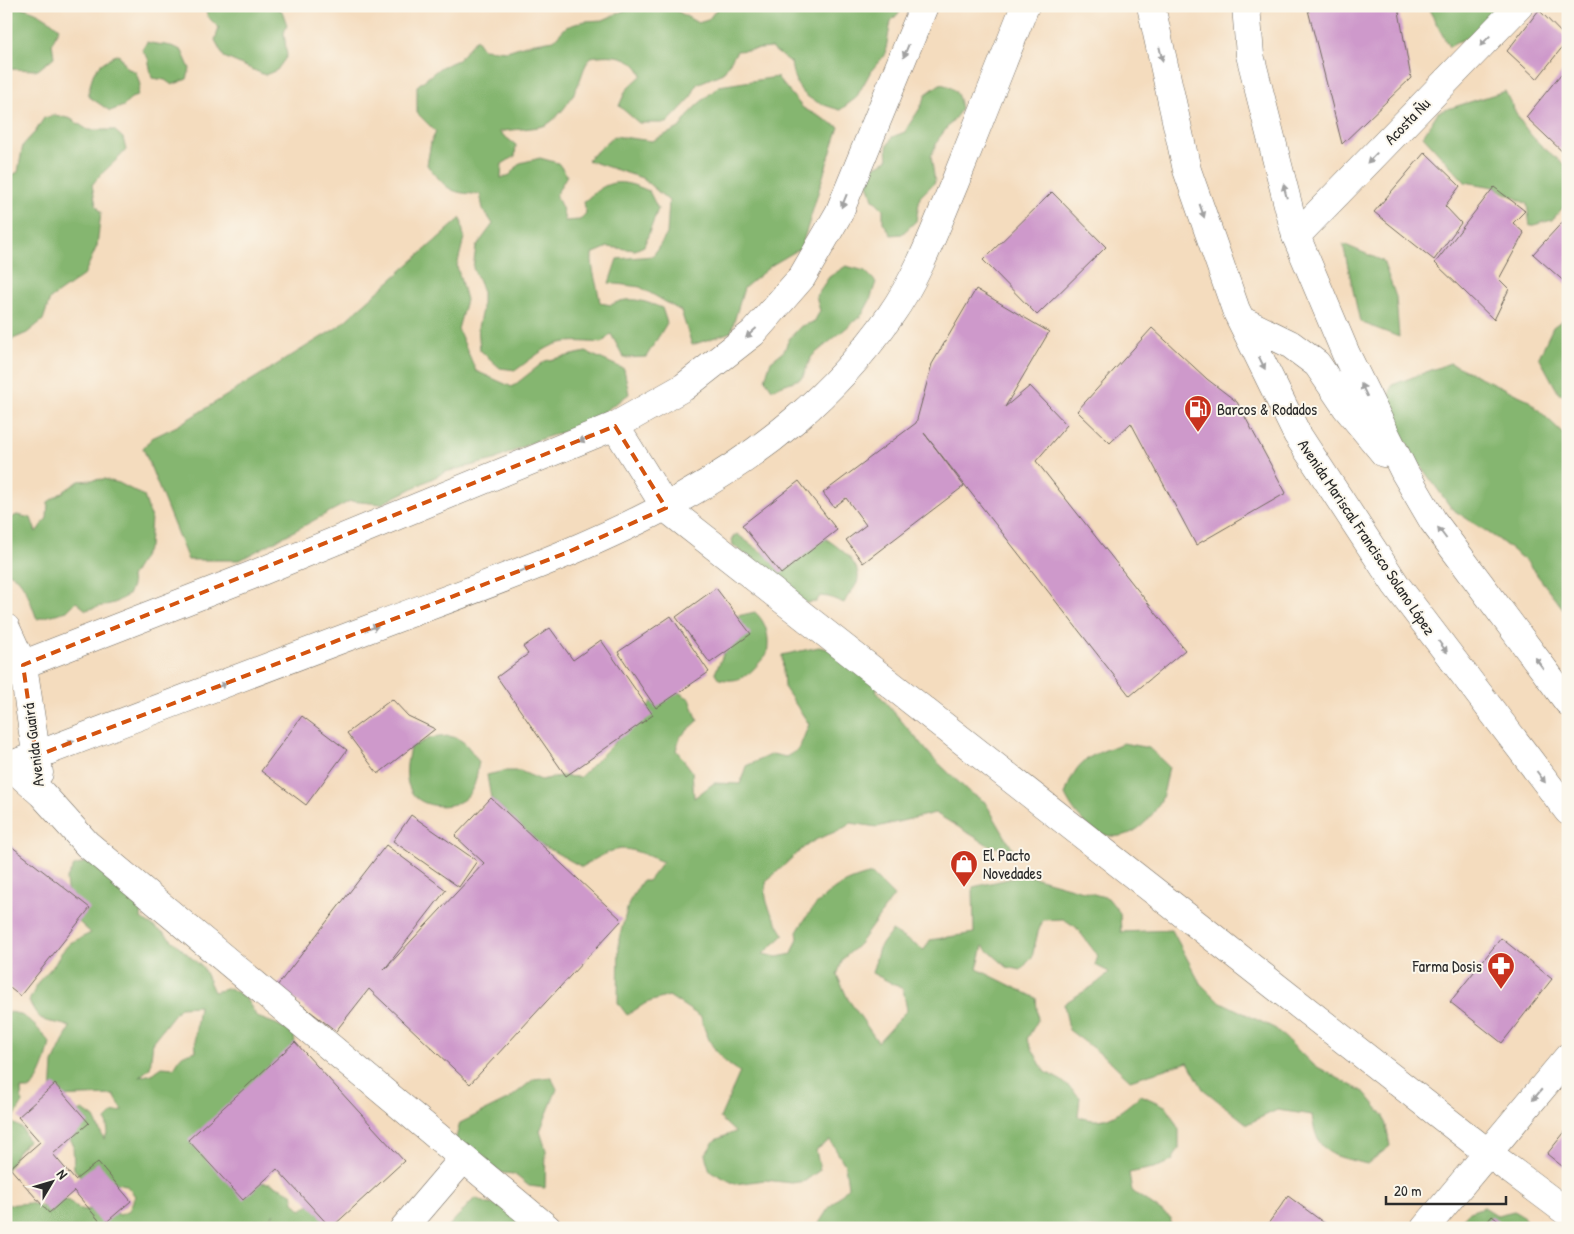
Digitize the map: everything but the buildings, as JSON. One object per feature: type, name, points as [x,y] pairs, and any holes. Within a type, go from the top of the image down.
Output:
[{"type":"street","points":[[14,668],[250,576],[615,426],[684,387],[745,339],[802,277],[839,213],[924,6]]},
{"type":"street","points":[[7,765],[36,756],[538,564],[666,508],[729,471],[776,436],[820,397],[854,362],[892,314],[925,255],[1025,6]]},
{"type":"street","name":"Avenida Mariscal Francisco Solano López","points":[[1151,6],[1187,170],[1241,320],[1297,434],[1396,585],[1568,811]]},
{"type":"street","points":[[1246,6],[1250,55],[1296,236],[1346,354],[1404,473],[1433,521],[1568,702]]},
{"type":"street","name":"Acosta Ñu","points":[[1296,236],[1519,6]]},
{"type":"street","points":[[1241,320],[1290,344],[1317,364],[1346,408],[1371,440],[1404,473]]},
{"type":"street","points":[[615,426],[666,508],[1488,1153],[1568,1212]]},
{"type":"street","name":"Avenida Guairá","points":[[6,628],[36,756],[42,794]]},
{"type":"street","name":"Avenida Guairá","points":[[7,765],[42,794]]},
{"type":"street","points":[[42,794],[87,844],[547,1228]]},
{"type":"street","points":[[1425,1228],[1568,1057]]},
{"type":"street","points":[[404,1228],[463,1159]]},
{"type":"highlighted area","points":[[615,426],[666,508],[566,553],[36,756],[23,665]]},
{"type":"green space","points":[[6,6],[28,9],[59,28],[52,43],[54,57],[38,70],[6,69]]},
{"type":"green space","points":[[204,6],[272,6],[282,11],[287,25],[284,33],[287,56],[277,70],[265,75],[224,57],[215,40],[219,28],[208,17]]},
{"type":"green space","points":[[634,6],[668,6],[698,23],[708,20],[719,6],[906,6],[891,21],[885,54],[871,71],[856,98],[840,110],[820,104],[806,95],[797,83],[791,63],[771,48],[737,51],[723,73],[697,84],[690,99],[667,123],[639,123],[619,106],[626,90],[642,75],[638,68],[627,59],[621,57],[599,56],[591,57],[588,61],[578,85],[565,108],[551,122],[542,126],[499,132],[516,145],[515,156],[502,164],[501,178],[510,175],[520,163],[540,158],[558,163],[567,175],[556,195],[565,221],[580,220],[586,213],[584,202],[592,194],[607,185],[614,183],[630,184],[649,191],[658,209],[644,246],[635,250],[608,247],[592,254],[593,266],[600,303],[611,305],[624,300],[636,300],[649,303],[662,308],[667,323],[646,357],[624,358],[611,334],[602,343],[564,342],[555,344],[516,370],[500,368],[480,350],[478,327],[482,310],[482,289],[473,268],[476,247],[493,224],[483,209],[480,194],[454,191],[444,184],[427,165],[431,142],[436,132],[417,113],[417,86],[441,67],[458,60],[476,39],[483,49],[507,51],[529,44],[554,40],[566,27],[585,21],[603,20]]},
{"type":"green space","points":[[1427,6],[1512,6],[1495,22],[1449,47]]},
{"type":"green space","points":[[147,42],[178,48],[182,51],[190,69],[187,79],[172,85],[165,80],[152,78],[148,58],[142,50]]},
{"type":"green space","points":[[116,55],[120,56],[127,68],[136,72],[140,85],[137,96],[131,98],[124,106],[110,111],[88,96],[95,71],[103,63]]},
{"type":"green space","points":[[777,77],[803,108],[839,127],[806,233],[801,248],[772,265],[744,288],[731,332],[692,345],[681,311],[640,287],[609,283],[617,259],[653,256],[667,234],[669,201],[642,178],[587,160],[614,136],[652,141],[679,128],[695,107],[719,86]]},
{"type":"green space","points":[[940,84],[950,87],[956,92],[961,110],[939,138],[931,156],[935,182],[920,197],[916,221],[902,234],[891,235],[883,222],[883,209],[873,199],[866,177],[873,167],[888,160],[887,147],[892,137],[905,132],[926,94]]},
{"type":"green space","points":[[1505,91],[1530,134],[1545,149],[1567,166],[1568,170],[1568,202],[1552,220],[1530,226],[1527,204],[1494,187],[1465,182],[1423,136],[1438,112]]},
{"type":"green space","points":[[55,115],[71,119],[88,130],[114,130],[123,138],[126,150],[92,185],[96,205],[101,212],[97,246],[84,275],[50,299],[43,320],[27,333],[6,342],[6,178],[18,172],[23,145],[44,118]]},
{"type":"green space","points":[[461,218],[464,238],[457,266],[466,300],[458,329],[476,371],[512,387],[545,361],[586,352],[624,369],[629,394],[587,424],[538,440],[494,460],[445,472],[381,504],[350,501],[240,560],[188,560],[143,448],[152,438],[177,426],[338,327]]},
{"type":"green space","points":[[1343,244],[1383,261],[1396,297],[1399,337],[1360,322]]},
{"type":"green space","points":[[846,266],[865,271],[876,282],[870,300],[862,315],[812,356],[802,378],[772,389],[765,379],[771,361],[784,351],[789,339],[801,326],[814,322],[820,311],[816,296],[829,277]]},
{"type":"green space","points":[[1568,316],[1568,394],[1559,394],[1539,357],[1553,327]]},
{"type":"green space","points":[[1450,363],[1527,399],[1568,438],[1568,615],[1527,562],[1498,539],[1452,509],[1417,461],[1386,407],[1392,385]]},
{"type":"green space","points":[[104,479],[119,483],[144,496],[151,517],[149,547],[131,577],[132,586],[128,595],[114,603],[86,610],[76,602],[67,611],[37,619],[22,584],[18,579],[6,573],[6,520],[17,515],[31,518],[36,532],[47,518],[48,502],[79,481]]},
{"type":"green space","points":[[737,534],[767,556],[825,538],[849,557],[857,569],[857,583],[844,603],[829,597],[820,596],[816,602],[806,603],[733,545],[732,538]]},
{"type":"green space","points":[[755,612],[767,631],[767,654],[751,671],[741,678],[735,680],[719,679],[715,673],[726,648],[733,617]]},
{"type":"green space","points":[[819,647],[858,656],[882,676],[876,691],[933,758],[968,791],[985,802],[1013,850],[990,846],[935,813],[877,827],[851,823],[809,844],[767,880],[767,902],[784,935],[763,954],[777,957],[792,954],[798,938],[797,932],[819,902],[847,882],[872,874],[894,896],[859,944],[843,959],[837,975],[848,999],[878,1042],[907,1010],[903,989],[872,973],[879,948],[892,931],[924,950],[930,940],[974,933],[973,887],[1026,875],[1108,898],[1120,913],[1121,932],[1172,930],[1200,983],[1217,1000],[1276,1029],[1312,1064],[1365,1093],[1384,1116],[1390,1146],[1367,1164],[1328,1152],[1318,1139],[1312,1115],[1277,1110],[1247,1124],[1203,1089],[1188,1062],[1130,1080],[1110,1061],[1069,1030],[1064,1004],[1093,986],[1109,972],[1095,965],[1098,956],[1076,927],[1063,919],[1043,920],[1032,957],[1021,970],[1007,967],[983,946],[977,969],[1036,998],[1038,1020],[1027,1039],[1044,1071],[1062,1081],[1080,1097],[1078,1116],[1096,1120],[1105,1119],[1119,1112],[1141,1095],[1167,1107],[1179,1130],[1179,1148],[1172,1161],[1158,1167],[1129,1173],[1132,1191],[1171,1218],[1170,1228],[816,1228],[828,1209],[848,1187],[845,1165],[830,1140],[816,1150],[820,1170],[805,1181],[792,1183],[765,1180],[735,1184],[710,1171],[705,1155],[715,1140],[735,1132],[720,1118],[740,1072],[725,1062],[714,1049],[701,1017],[669,996],[646,1003],[627,1015],[618,1003],[619,939],[629,902],[642,881],[648,881],[663,862],[639,852],[622,849],[605,854],[582,867],[540,844],[491,798],[487,775],[504,771],[520,771],[541,780],[560,776],[580,777],[641,716],[655,697],[676,691],[690,699],[698,721],[680,737],[676,750],[692,771],[694,798],[714,783],[740,784],[746,766],[772,754],[786,757],[799,749],[809,724],[784,687],[782,655]]},
{"type":"green space","points":[[449,736],[463,742],[479,762],[475,783],[464,800],[448,805],[438,806],[429,804],[414,796],[408,784],[407,769],[410,748],[430,738]]},
{"type":"green space","points":[[1123,743],[1149,748],[1169,767],[1161,800],[1148,820],[1123,836],[1110,836],[1097,832],[1085,823],[1074,811],[1065,795],[1074,773],[1086,760]]},
{"type":"green space","points":[[100,858],[143,896],[141,919],[164,933],[203,968],[214,992],[230,988],[245,997],[257,1017],[276,1024],[294,1034],[297,1064],[243,1182],[270,1183],[292,1193],[294,1202],[301,1210],[322,1197],[337,1211],[340,1228],[274,1228],[270,1221],[274,1213],[266,1222],[256,1220],[250,1228],[6,1228],[7,1205],[29,1203],[53,1209],[56,1198],[70,1201],[77,1208],[85,1210],[105,1207],[120,1215],[129,1211],[135,1196],[126,1185],[80,1176],[74,1169],[73,1144],[64,1129],[67,1117],[83,1110],[94,1118],[104,1139],[108,1132],[106,1120],[113,1113],[123,1111],[114,1095],[51,1097],[53,1063],[70,1027],[42,1019],[29,1001],[39,981],[55,964],[61,953],[70,943],[91,933],[70,914],[66,880],[74,866]],"holes":[[[199,1006],[195,1036],[196,1051],[182,1055],[174,1068],[162,1067],[152,1074],[139,1077],[150,1068],[153,1041],[180,1007]]]},
{"type":"green space","points":[[6,1012],[20,1014],[26,1018],[50,1043],[43,1067],[35,1084],[31,1089],[21,1089],[22,1104],[11,1122],[22,1128],[28,1141],[16,1154],[6,1172]]},
{"type":"green space","points":[[551,1077],[557,1089],[540,1131],[546,1150],[545,1188],[529,1186],[514,1174],[503,1173],[480,1161],[455,1141],[460,1123],[509,1099],[534,1079]]},
{"type":"green space","points":[[475,1198],[488,1204],[506,1205],[532,1228],[447,1228]]},
{"type":"green space","points":[[1484,1207],[1497,1215],[1514,1211],[1522,1215],[1531,1228],[1454,1228],[1469,1212]]},
{"type":"place","name":"Barcos & Rodados","points":[[1198,433]]},
{"type":"place","name":"El Pacto Novedades","points":[[964,888]]},
{"type":"place","name":"Farma Dosis","points":[[1501,990]]}]
